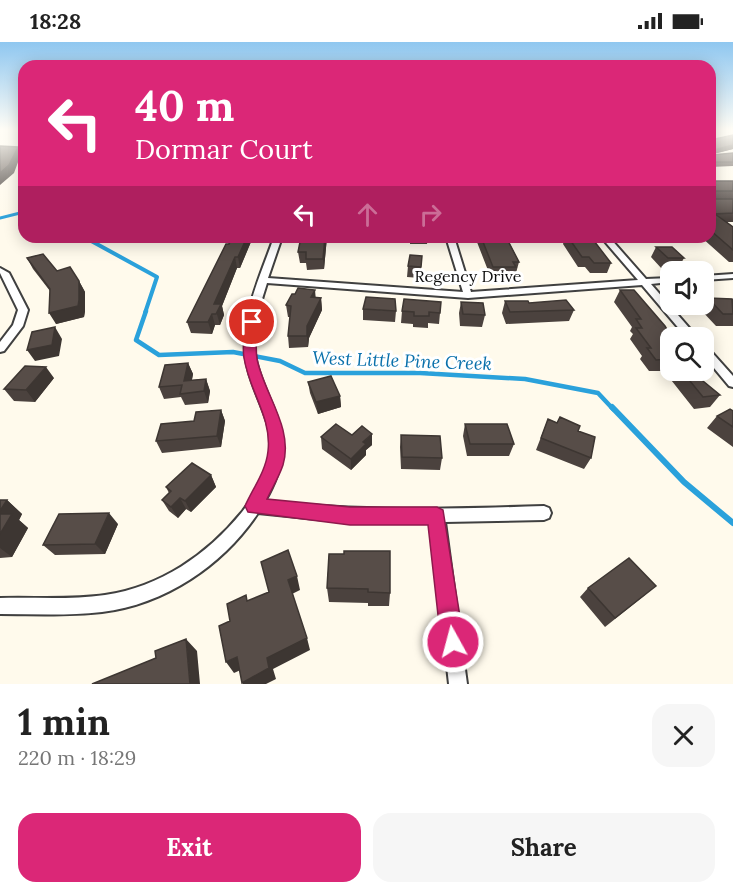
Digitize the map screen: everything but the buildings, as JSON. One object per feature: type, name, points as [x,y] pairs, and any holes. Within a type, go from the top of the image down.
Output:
[{"type":"street","points":[[0,606],[104,603],[161,587],[211,555],[233,533],[254,506],[274,466],[277,449],[272,418],[250,355],[252,322],[276,243]]},
{"type":"street","points":[[452,243],[468,295]]},
{"type":"street","points":[[610,243],[683,327]]},
{"type":"street","points":[[0,270],[5,273],[23,310],[18,326],[0,349]]},
{"type":"street","points":[[714,277],[733,276]]},
{"type":"street","name":"Regency Drive","points":[[265,280],[468,295],[660,281]]},
{"type":"street","points":[[714,361],[733,383]]},
{"type":"street","points":[[254,506],[350,516],[544,513]]},
{"type":"street","points":[[437,516],[458,684]]},
{"type":"waterway","points":[[0,218],[18,214]]},
{"type":"waterway","name":"West Little Pine Creek","points":[[95,243],[157,277],[145,313]]},
{"type":"waterway","name":"West Little Pine Creek","points":[[146,311],[136,340],[159,355],[233,352],[280,361],[305,373],[420,373],[525,379],[598,393],[613,409]]},
{"type":"waterway","name":"West Little Pine Creek","points":[[612,407],[684,482],[733,523]]},
{"type":"route","points":[[252,322],[251,359],[272,418],[277,440],[274,466],[254,506],[350,516],[437,516],[453,642]]}]
